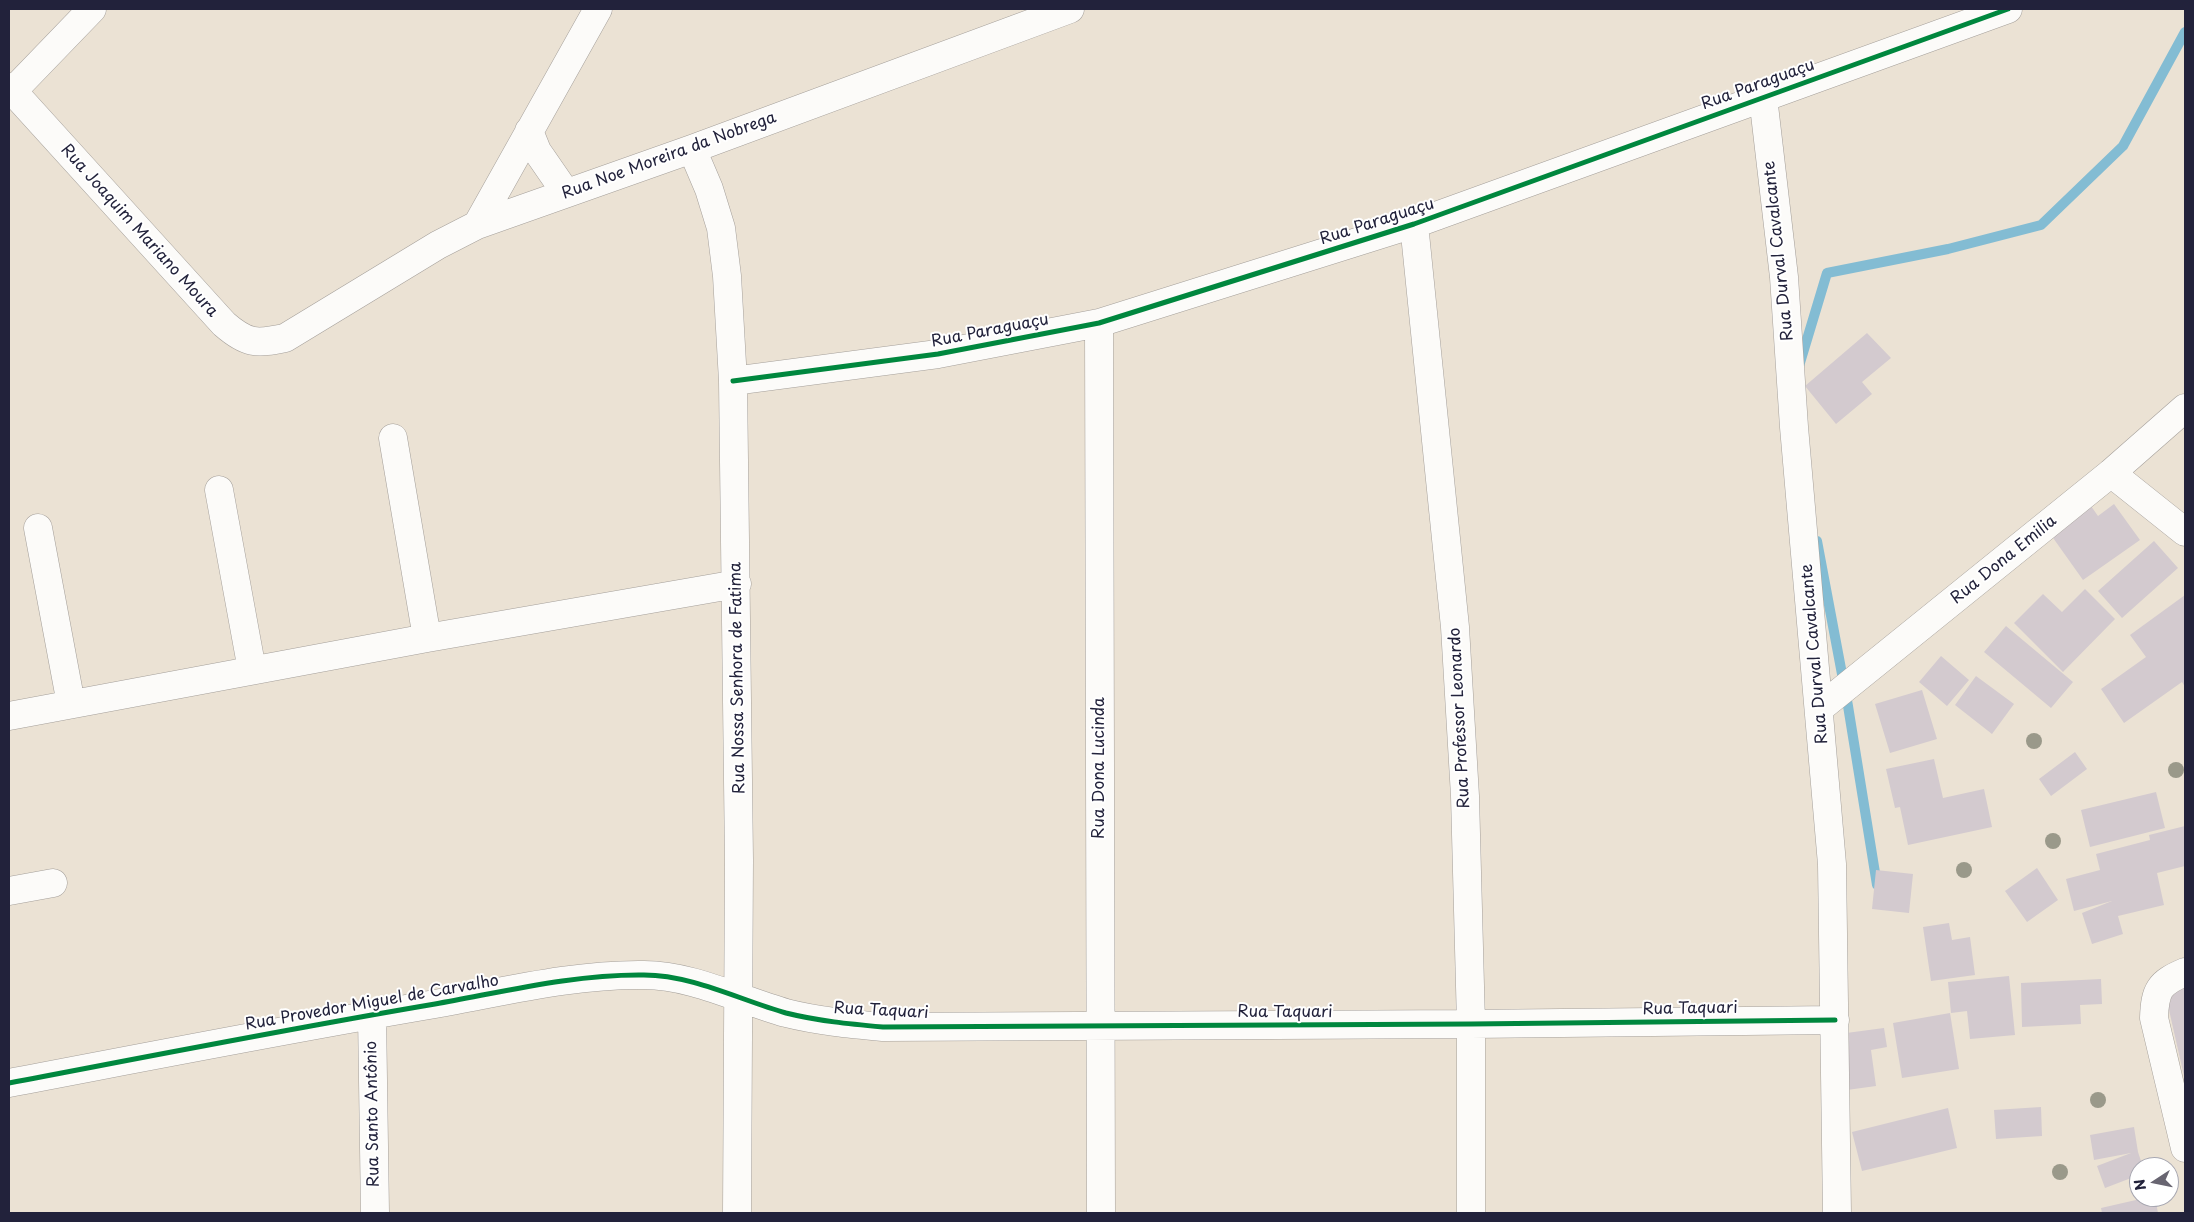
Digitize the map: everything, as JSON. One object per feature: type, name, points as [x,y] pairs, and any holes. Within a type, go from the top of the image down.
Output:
[{"type":"street","points":[[10,91],[92,9]]},
{"type":"street","points":[[476,226],[598,9]]},
{"type":"street","name":"Rua Noe Moreira da Nobrega","points":[[285,338],[438,245],[476,226],[692,149],[1070,9]]},
{"type":"street","name":"Rua Paraguaçu","points":[[733,381],[938,354],[1099,323],[1414,224],[2008,9]]},
{"type":"street","name":"Rua Joaquim Mariano Moura","points":[[10,91],[224,324],[241,338],[256,343],[285,338]]},
{"type":"street","name":"Rua Durval Cavalcante","points":[[1763,97],[1784,277],[1794,427],[1829,701],[1837,1213]]},
{"type":"street","points":[[529,131],[537,152],[566,193]]},
{"type":"street","name":"Rua Nossa Senhora de Fatima","points":[[692,149],[709,189],[721,228],[728,276],[733,381],[737,584],[738,1213]]},
{"type":"street","name":"Rua Professor Leonardo","points":[[1414,224],[1456,627],[1465,796],[1471,1024],[1471,1213]]},
{"type":"street","name":"Rua Dona Lucinda","points":[[1099,323],[1100,1213]]},
{"type":"street","name":"Rua Dona Emilia","points":[[1829,701],[2111,473],[2185,408]]},
{"type":"street","points":[[393,438],[427,638]]},
{"type":"street","points":[[2111,473],[2185,532]]},
{"type":"street","points":[[218,490],[252,670]]},
{"type":"street","points":[[38,528],[71,704]]},
{"type":"street","points":[[9,716],[427,638],[737,584]]},
{"type":"street","points":[[9,891],[53,883]]},
{"type":"street","name":"Rua Provedor Miguel de Carvalho","points":[[9,1083],[372,1014],[601,977],[645,975],[682,980],[738,998]]},
{"type":"street","points":[[2177,976],[2154,996],[2154,1018],[2185,1148]]},
{"type":"street","name":"Rua Taquari","points":[[738,998],[787,1013],[829,1022],[883,1027],[1101,1027],[1835,1020]]},
{"type":"street","name":"Rua Santo Antônio","points":[[372,1014],[375,1213]]},
{"type":"building","points":[[1867,333],[1891,358],[1862,382],[1872,394],[1836,424],[1805,386]]},
{"type":"building","points":[[2086,499],[2098,516],[2114,504],[2140,540],[2083,580],[2046,528]]},
{"type":"building","points":[[2154,541],[2178,568],[2122,618],[2098,591]]},
{"type":"building","points":[[2085,589],[2115,619],[2063,672],[2014,623],[2043,594],[2062,612]]},
{"type":"building","points":[[2185,595],[2185,687],[2182,682],[2124,723],[2101,689],[2146,657],[2130,635]]},
{"type":"building","points":[[2006,626],[2073,682],[2051,708],[1984,652]]},
{"type":"building","points":[[1941,656],[1969,680],[1947,706],[1919,682]]},
{"type":"building","points":[[1976,676],[2014,704],[1992,734],[1955,705]]},
{"type":"building","points":[[1922,690],[1937,739],[1890,753],[1875,704]]},
{"type":"building","points":[[2075,752],[2087,769],[2051,796],[2039,779]]},
{"type":"building","points":[[1934,759],[1943,798],[1984,789],[1992,827],[1908,845],[1900,807],[1895,808],[1886,769]]},
{"type":"building","points":[[2156,792],[2165,828],[2090,847],[2081,810]]},
{"type":"building","points":[[2185,826],[2185,866],[2157,873],[2164,905],[2118,916],[2123,934],[2092,944],[2082,913],[2112,901],[2074,911],[2066,879],[2100,870],[2096,854],[2150,840],[2149,835]]},
{"type":"building","points":[[2037,868],[2058,900],[2027,922],[2005,891]]},
{"type":"building","points":[[1876,870],[1913,874],[1909,913],[1872,909]]},
{"type":"building","points":[[1949,923],[1952,940],[1970,937],[1975,975],[1931,981],[1923,927]]},
{"type":"building","points":[[2009,976],[2015,1035],[1970,1039],[1967,1011],[1951,1013],[1948,982]]},
{"type":"building","points":[[2101,979],[2102,1004],[2080,1005],[2081,1024],[2022,1027],[2021,983]]},
{"type":"building","points":[[2185,983],[2185,1075],[2184,1076],[2164,988]]},
{"type":"building","points":[[1950,1013],[1959,1069],[1902,1078],[1893,1023]]},
{"type":"building","points":[[1884,1028],[1887,1047],[1871,1050],[1876,1086],[1847,1090],[1839,1034]]},
{"type":"building","points":[[2041,1107],[2042,1136],[1996,1139],[1994,1110]]},
{"type":"building","points":[[1948,1108],[1957,1148],[1862,1171],[1852,1132]]},
{"type":"building","points":[[2134,1127],[2140,1157],[2129,1157],[2129,1179],[2105,1188],[2097,1166],[2131,1153],[2094,1160],[2090,1135]]},
{"type":"building","points":[[2129,1202],[2129,1207],[2157,1207],[2158,1213],[2102,1213],[2101,1208]]},
{"type":"waterway","points":[[1799,366],[1827,273],[1948,249],[2041,225],[2123,146],[2185,32]]},
{"type":"waterway","points":[[1817,541],[1848,706],[1877,885]]},
{"type":"cycle path","points":[[733,381],[938,354],[1099,323],[1414,224],[2008,9]]},
{"type":"cycle path","points":[[9,1083],[275,1032],[539,985],[618,975],[662,976],[680,979],[798,1016],[883,1027],[1835,1020]]}]
